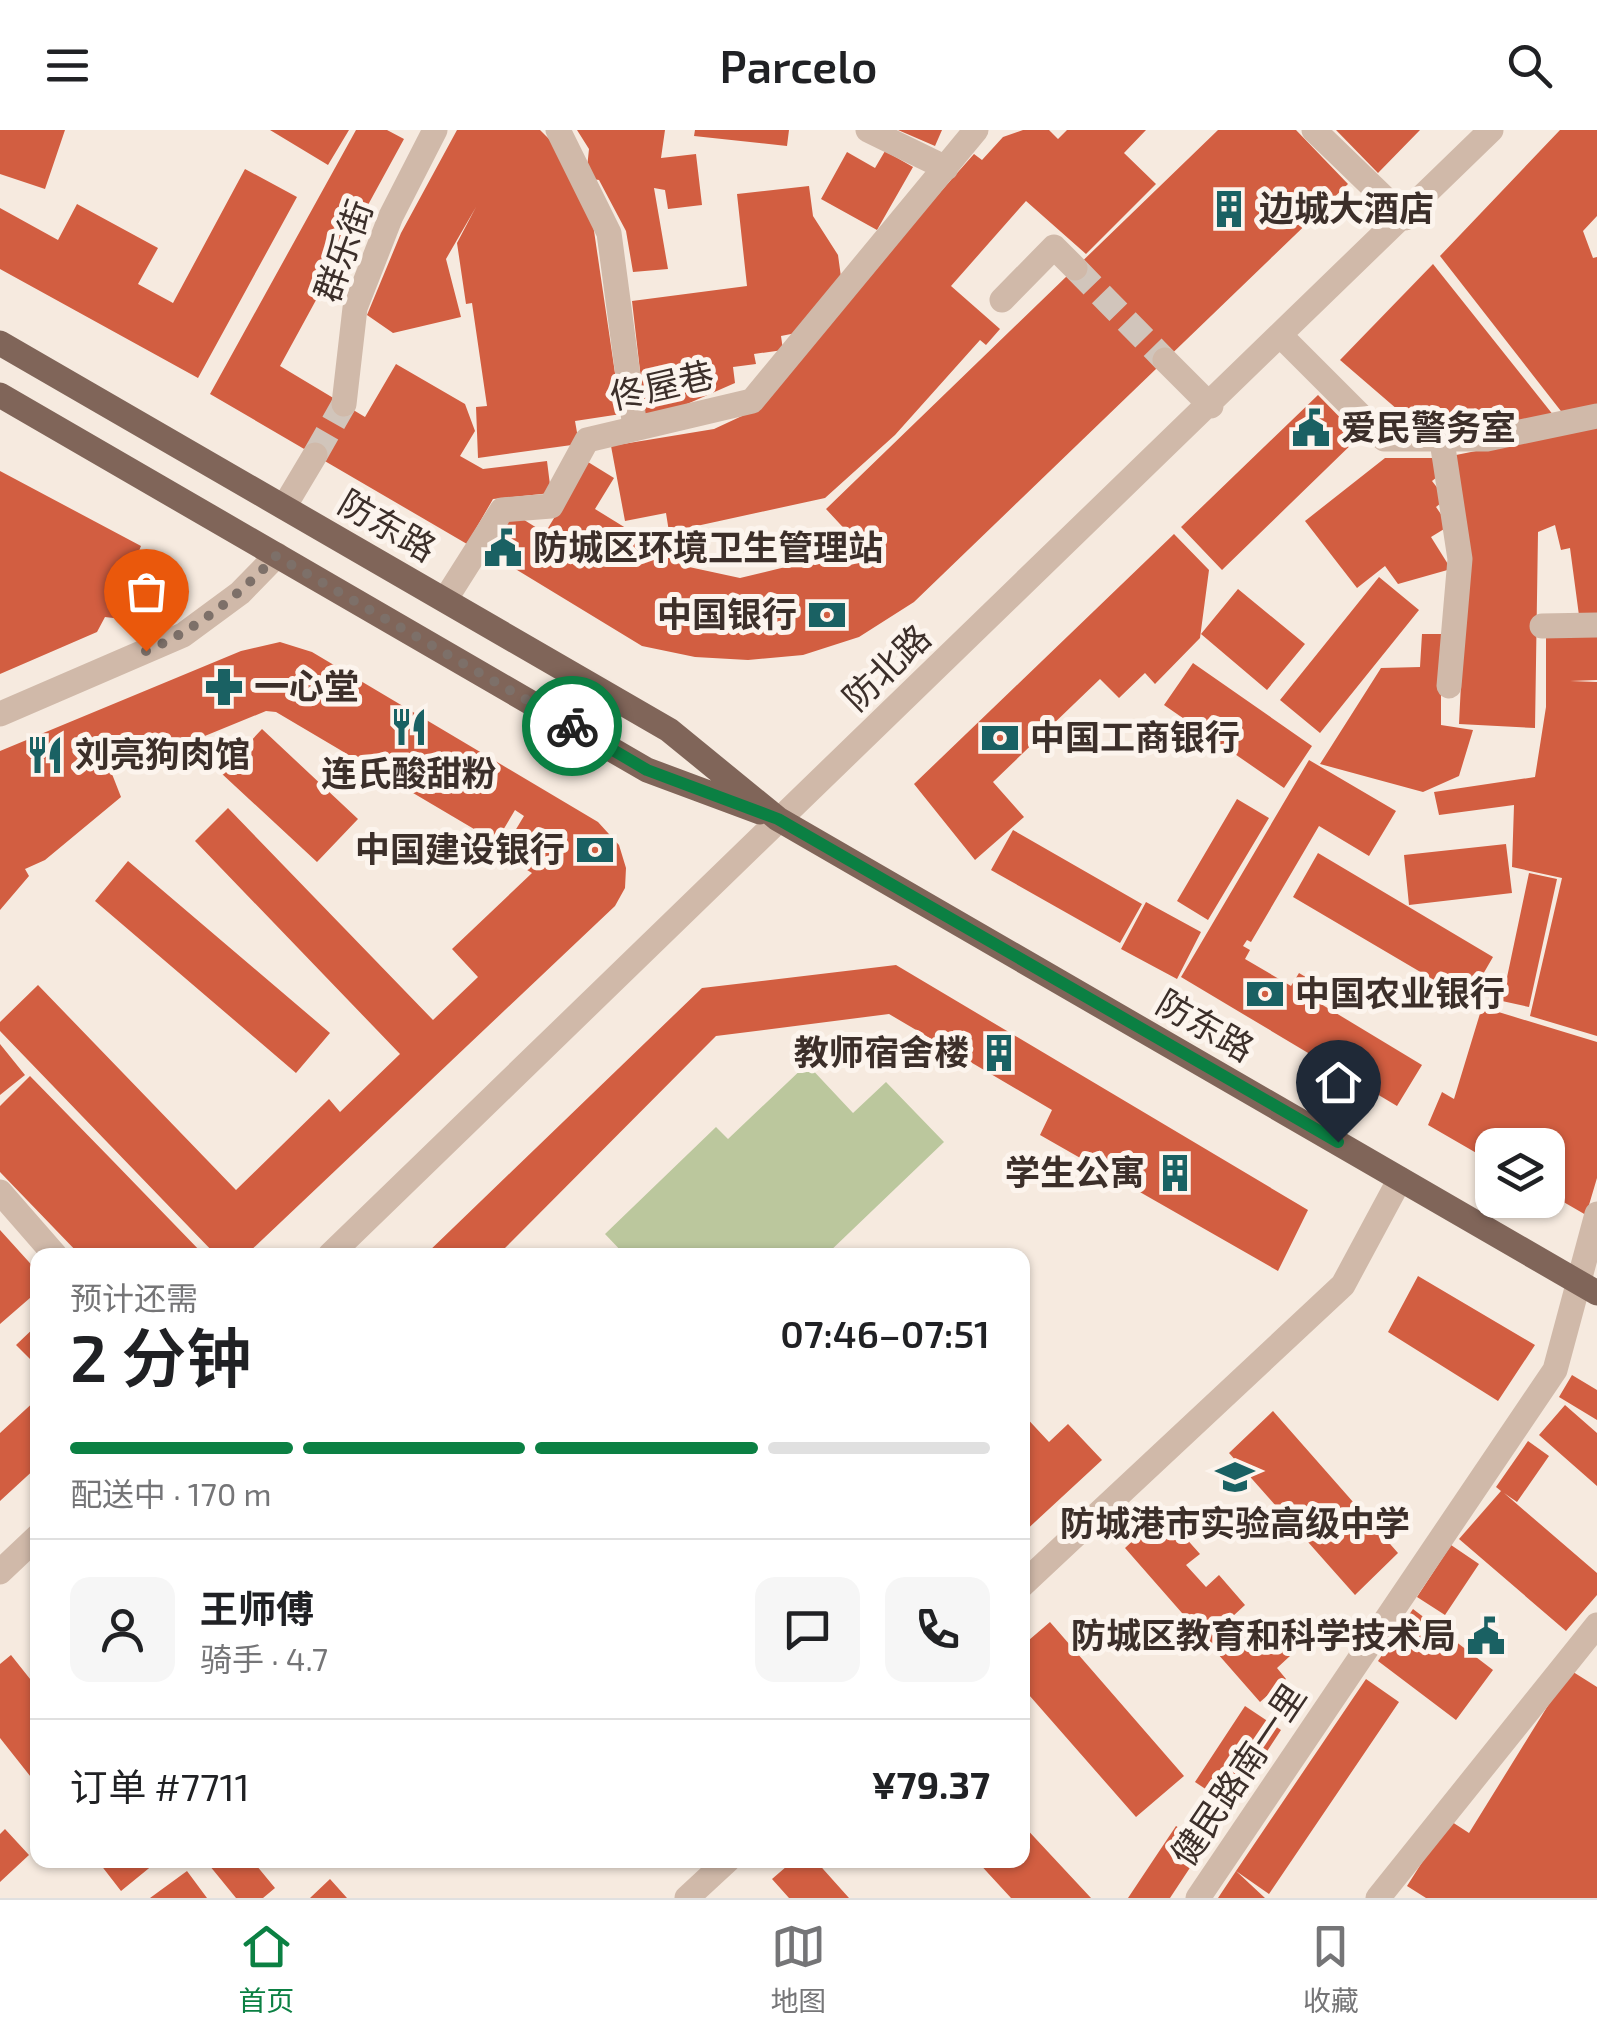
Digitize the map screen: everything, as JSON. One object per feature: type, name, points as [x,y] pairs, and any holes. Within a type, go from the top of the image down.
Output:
[{"type":"main road","name":"防东路","points":[[0,343],[669,730],[778,819],[1587,1287]]},
{"type":"main road","name":"防东路","points":[[0,395],[647,770],[778,819]]},
{"type":"street","points":[[558,130],[608,233],[635,428]]},
{"type":"street","points":[[868,130],[946,168]]},
{"type":"street","name":"佟屋巷","points":[[445,600],[502,510],[551,506],[587,440],[752,401],[976,130]]},
{"type":"street","points":[[1314,130],[1405,218]]},
{"type":"street","name":"防北路","points":[[337,1248],[778,819],[1211,406],[1491,130]]},
{"type":"street","name":"群乐街","points":[[344,404],[355,308],[430,132]]},
{"type":"street","points":[[1002,300],[1054,246],[1075,268]]},
{"type":"street","points":[[1282,337],[1384,439],[1487,439],[1597,416]]},
{"type":"street","points":[[1165,360],[1211,406]]},
{"type":"street","points":[[1442,441],[1460,559],[1449,686]]},
{"type":"street","points":[[284,507],[315,454]]},
{"type":"street","points":[[0,714],[183,635],[240,593],[276,556]]},
{"type":"street","points":[[1542,626],[1597,624]]},
{"type":"street","points":[[1030,1577],[1342,1286],[1400,1179]]},
{"type":"street","points":[[0,1192],[49,1248]]},
{"type":"street","name":"健民路南一里","points":[[1198,1898],[1555,1370],[1587,1287],[1597,1214]]},
{"type":"street","points":[[0,1572],[30,1544]]},
{"type":"street","points":[[1378,1898],[1597,1625]]},
{"type":"street","points":[[687,1898],[719,1868]]},
{"type":"green space","points":[[807,1064],[853,1113],[886,1082],[944,1142],[833,1248],[618,1248],[605,1234],[716,1127],[728,1139]]},
{"type":"building","points":[[0,130],[65,130],[45,189],[0,174]]},
{"type":"building","points":[[270,130],[349,130],[328,165]]},
{"type":"building","points":[[356,130],[387,130],[404,139],[280,366],[365,417],[396,364],[465,404],[475,431],[460,456],[483,469],[547,461],[551,493],[493,499],[467,544],[210,394]]},
{"type":"building","points":[[457,130],[540,130],[561,151],[593,224],[621,414],[575,421],[579,444],[478,458],[476,407],[487,406],[472,303],[466,304],[457,243],[476,207],[446,259],[461,317],[393,333],[367,315],[401,233]]},
{"type":"building","points":[[577,130],[665,130],[661,158],[696,154],[702,205],[668,209],[665,190],[654,188],[668,269],[633,272],[626,231],[599,180],[586,178],[589,149]]},
{"type":"building","points":[[695,130],[789,130],[787,146],[694,136]]},
{"type":"building","points":[[898,130],[942,130],[935,146]]},
{"type":"building","points":[[1023,130],[1049,130],[1058,139],[1067,130],[1146,130],[1124,153],[1156,184],[1086,254],[1026,201],[951,286],[1000,329],[986,345],[980,340],[895,435],[825,498],[669,532],[666,513],[625,521],[611,446],[714,429],[742,416],[974,154],[982,160],[1003,137]]},
{"type":"building","points":[[1218,130],[1296,130],[1348,184],[914,602],[859,637],[803,655],[748,660],[695,657],[642,646],[489,553],[513,513],[545,533],[588,462],[614,478],[595,509],[689,567],[740,578],[814,560],[852,537],[826,509]]},
{"type":"building","points":[[1336,130],[1420,130],[1378,173]]},
{"type":"building","points":[[1560,130],[1597,130],[1597,216],[1583,231],[1593,258],[1597,257],[1597,407],[1564,415],[1440,256]]},
{"type":"building","points":[[885,151],[913,167],[877,230],[821,199],[847,152],[875,168]]},
{"type":"building","points":[[245,169],[297,197],[198,378],[0,269],[0,208],[58,240],[77,204],[158,248],[138,284],[173,303]]},
{"type":"building","points":[[809,186],[813,216],[838,255],[841,277],[796,333],[781,336],[783,350],[754,354],[756,364],[733,367],[735,383],[671,411],[645,414],[632,301],[747,286],[737,194]]},
{"type":"building","points":[[1433,264],[1554,416],[1474,428],[1445,422],[1438,415],[1436,420],[1405,416],[1340,360]]},
{"type":"building","points":[[1318,395],[1359,437],[1222,570],[1181,527]]},
{"type":"building","points":[[1597,427],[1597,620],[1580,623],[1570,548],[1561,550],[1555,525],[1538,532],[1535,728],[1459,724],[1464,623],[1451,456]]},
{"type":"building","points":[[1385,458],[1440,458],[1442,473],[1432,481],[1446,499],[1436,507],[1449,526],[1431,537],[1451,569],[1398,584],[1385,566],[1357,588],[1305,521]]},
{"type":"building","points":[[0,471],[141,546],[136,558],[152,578],[153,591],[150,603],[130,620],[105,617],[97,632],[0,674]]},
{"type":"building","points":[[1174,534],[1209,570],[1200,638],[1155,684],[1145,673],[1119,698],[1100,679],[993,782],[1024,817],[975,860],[914,784]]},
{"type":"building","points":[[1379,577],[1419,610],[1320,733],[1280,700]]},
{"type":"building","points":[[1238,589],[1305,644],[1267,690],[1201,634]]},
{"type":"building","points":[[1597,628],[1597,680],[1570,681],[1597,682],[1597,1036],[1530,1016],[1562,878],[1512,867],[1514,805],[1439,815],[1434,792],[1535,777],[1546,707],[1546,629]]},
{"type":"building","points":[[1422,634],[1441,634],[1441,725],[1473,730],[1459,776],[1423,792],[1320,764],[1381,668],[1420,667]]},
{"type":"building","points":[[280,642],[312,652],[598,822],[619,845],[626,868],[625,888],[615,906],[253,1248],[209,1248],[0,1031],[0,1022],[38,985],[236,1190],[329,1099],[340,1112],[400,1054],[195,841],[228,808],[433,1020],[478,977],[452,949],[532,873],[501,854],[524,816],[515,810],[496,842],[276,712],[266,711],[112,774],[121,797],[45,860],[25,869],[29,876],[0,910],[0,751],[241,651]]},
{"type":"building","points":[[1193,663],[1312,746],[1284,788],[1164,705]]},
{"type":"building","points":[[262,729],[358,819],[317,862],[221,773]]},
{"type":"building","points":[[1309,760],[1396,811],[1369,856],[1319,826],[1251,942],[1247,940],[1243,946],[1250,950],[1245,959],[1291,986],[1299,973],[1324,988],[1316,1001],[1422,1065],[1397,1106],[1181,977]]},
{"type":"building","points":[[1237,799],[1269,818],[1208,920],[1177,901]]},
{"type":"building","points":[[1013,830],[1142,904],[1120,943],[991,870]]},
{"type":"building","points":[[1506,844],[1512,893],[1409,905],[1404,855]]},
{"type":"building","points":[[1318,853],[1493,957],[1468,1000],[1293,897]]},
{"type":"building","points":[[128,861],[330,1033],[296,1073],[95,901]]},
{"type":"building","points":[[1529,873],[1557,879],[1529,1007],[1502,1001]]},
{"type":"building","points":[[1146,902],[1201,932],[1177,979],[1121,949]]},
{"type":"building","points":[[896,965],[1308,1210],[1278,1271],[1040,1135],[1052,1110],[889,1014],[716,1036],[505,1248],[432,1248],[702,988]]},
{"type":"building","points":[[1482,1007],[1597,1042],[1597,1178],[1586,1215],[1565,1203],[1565,1128],[1475,1128],[1475,1152],[1428,1125],[1442,1092],[1454,1099]]},
{"type":"building","points":[[0,1044],[25,1075],[0,1095]]},
{"type":"building","points":[[30,1076],[197,1248],[73,1248],[0,1172],[0,1106]]},
{"type":"building","points":[[0,1230],[30,1263],[30,1298],[0,1324]]},
{"type":"building","points":[[1418,1276],[1535,1345],[1498,1401],[1388,1332]]},
{"type":"building","points":[[30,1332],[30,1359],[16,1345]]},
{"type":"building","points":[[1572,1375],[1597,1390],[1597,1420],[1559,1397]]},
{"type":"building","points":[[30,1405],[30,1473],[0,1501],[0,1433]]},
{"type":"building","points":[[1565,1405],[1597,1433],[1597,1486],[1539,1435]]},
{"type":"building","points":[[1273,1411],[1398,1553],[1355,1595],[1229,1453]]},
{"type":"building","points":[[1030,1422],[1049,1442],[1068,1424],[1102,1460],[1030,1527]]},
{"type":"building","points":[[1528,1441],[1549,1456],[1517,1502],[1504,1493],[1597,1573],[1597,1595],[1566,1631],[1459,1539],[1501,1491],[1496,1487]]},
{"type":"building","points":[[1151,1524],[1162,1537],[1175,1526],[1200,1554],[1186,1565],[1206,1587],[1219,1575],[1245,1605],[1232,1617],[1250,1638],[1263,1626],[1290,1656],[1277,1668],[1286,1679],[1260,1702],[1125,1548]]},
{"type":"building","points":[[1451,1545],[1479,1564],[1445,1615],[1417,1597]]},
{"type":"building","points":[[1413,1609],[1493,1670],[1456,1720],[1378,1661]]},
{"type":"building","points":[[1050,1622],[1184,1776],[1136,1817],[1030,1696],[1030,1639]]},
{"type":"building","points":[[11,1655],[30,1679],[30,1776],[0,1738],[0,1664]]},
{"type":"building","points":[[1570,1670],[1597,1687],[1597,1898],[1426,1898],[1407,1886],[1449,1820],[1469,1833]]},
{"type":"building","points":[[1366,1679],[1399,1702],[1269,1894],[1236,1871]]},
{"type":"building","points":[[1245,1706],[1281,1730],[1231,1806],[1195,1782]]},
{"type":"building","points":[[1176,1826],[1205,1845],[1170,1898],[1128,1898]]},
{"type":"building","points":[[5,1829],[29,1855],[0,1882],[0,1834]]},
{"type":"building","points":[[1030,1833],[1091,1898],[1011,1898],[983,1868],[1030,1868]]},
{"type":"building","points":[[103,1868],[149,1868],[121,1891]]},
{"type":"building","points":[[212,1868],[259,1868],[275,1888],[263,1898],[236,1898]]},
{"type":"building","points":[[785,1868],[822,1868],[849,1898],[789,1898],[772,1879]]},
{"type":"building","points":[[187,1871],[207,1898],[150,1898]]},
{"type":"building","points":[[1236,1871],[1265,1898],[1218,1898]]},
{"type":"building","points":[[330,1879],[347,1898],[310,1898]]},
{"type":"tunnel","points":[[1075,268],[1165,360]]},
{"type":"tunnel","points":[[315,455],[344,404]]},
{"type":"way so far","points":[[146,651],[183,635],[240,593],[276,556],[572,726]]},
{"type":"place","name":"边城大酒店","points":[[1229,209]]},
{"type":"place","name":"爱民警务室","points":[[1311,428]]},
{"type":"place","name":"防城区环境卫生管理站","points":[[503,548]]},
{"type":"place","name":"中国银行","points":[[827,615]]},
{"type":"place","name":"一心堂","points":[[224,687]]},
{"type":"place","name":"连氏酸甜粉","points":[[409,727]]},
{"type":"place","name":"中国工商银行","points":[[1000,738]]},
{"type":"place","name":"刘亮狗肉馆","points":[[45,755]]},
{"type":"place","name":"中国建设银行","points":[[595,850]]},
{"type":"place","name":"中国农业银行","points":[[1265,994]]},
{"type":"place","name":"教师宿舍楼","points":[[999,1053]]},
{"type":"place","name":"学生公寓","points":[[1175,1173]]},
{"type":"place","name":"防城港市实验高级中学","points":[[1235,1477]]},
{"type":"place","name":"防城区教育和科学技术局","points":[[1486,1636]]},
{"type":"route","points":[[572,726],[647,770],[778,819],[1338,1142]]}]
